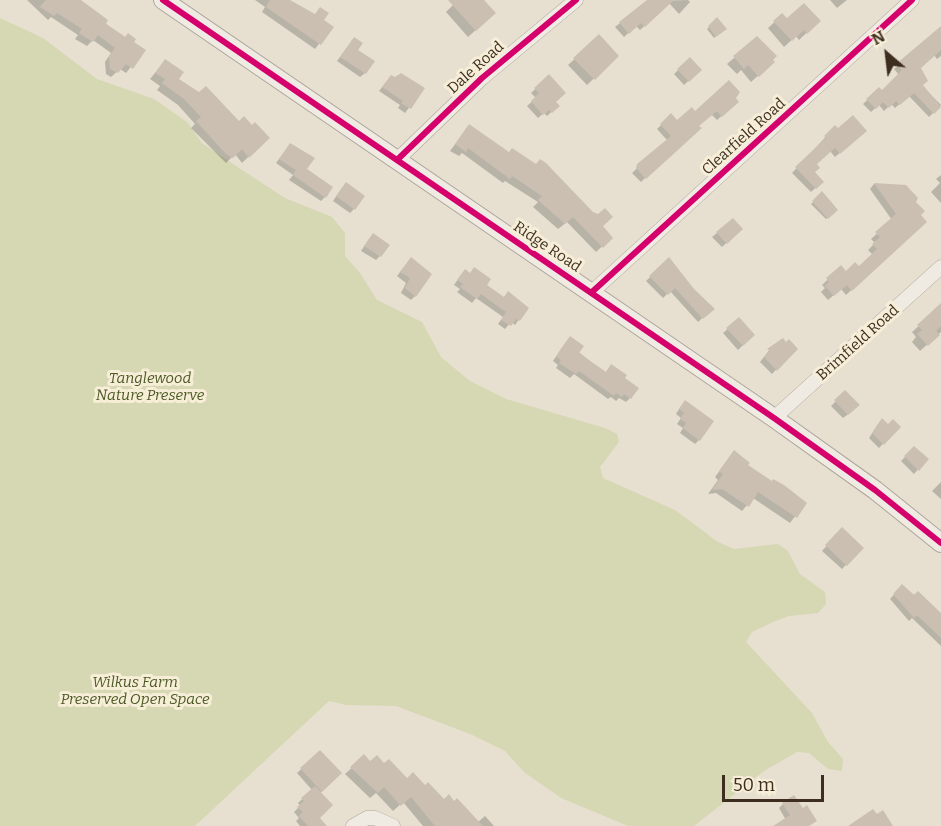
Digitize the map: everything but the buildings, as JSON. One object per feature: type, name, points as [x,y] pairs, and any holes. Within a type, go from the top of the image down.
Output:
[{"type":"street","name":"Ridge Road","points":[[163,0],[774,418],[875,490],[941,543]]},
{"type":"street","name":"Dale Road","points":[[397,160],[482,78],[576,0]]},
{"type":"street","name":"Clearfield Road","points":[[592,292],[912,0]]},
{"type":"street","name":"Brimfield Road","points":[[774,418],[941,267]]},
{"type":"street","points":[[353,826],[367,818],[375,818],[393,826]]},
{"type":"green space","points":[[0,18],[43,38],[97,79],[154,99],[187,122],[202,143],[236,166],[285,198],[332,217],[345,233],[345,256],[360,273],[377,300],[422,322],[441,357],[470,381],[506,399],[605,428],[617,434],[619,442],[600,467],[603,478],[675,510],[718,542],[734,549],[778,544],[788,551],[800,574],[825,592],[826,604],[818,613],[789,616],[773,622],[752,632],[746,642],[812,713],[828,742],[843,759],[842,771],[828,769],[809,753],[797,752],[764,771],[694,826],[628,826],[561,798],[524,772],[505,751],[470,734],[396,706],[346,705],[329,701],[195,826],[0,826]]},
{"type":"cycle path","points":[[163,0],[774,418],[875,490],[941,543]]},
{"type":"cycle path","points":[[397,160],[482,78],[576,0]]},
{"type":"cycle path","points":[[592,292],[912,0]]},
{"type":"park label","name":"Tanglewood Nature Preserve","points":[[150,388]]},
{"type":"park label","name":"Wilkus Farm Preserved Open Space","points":[[135,692]]}]
